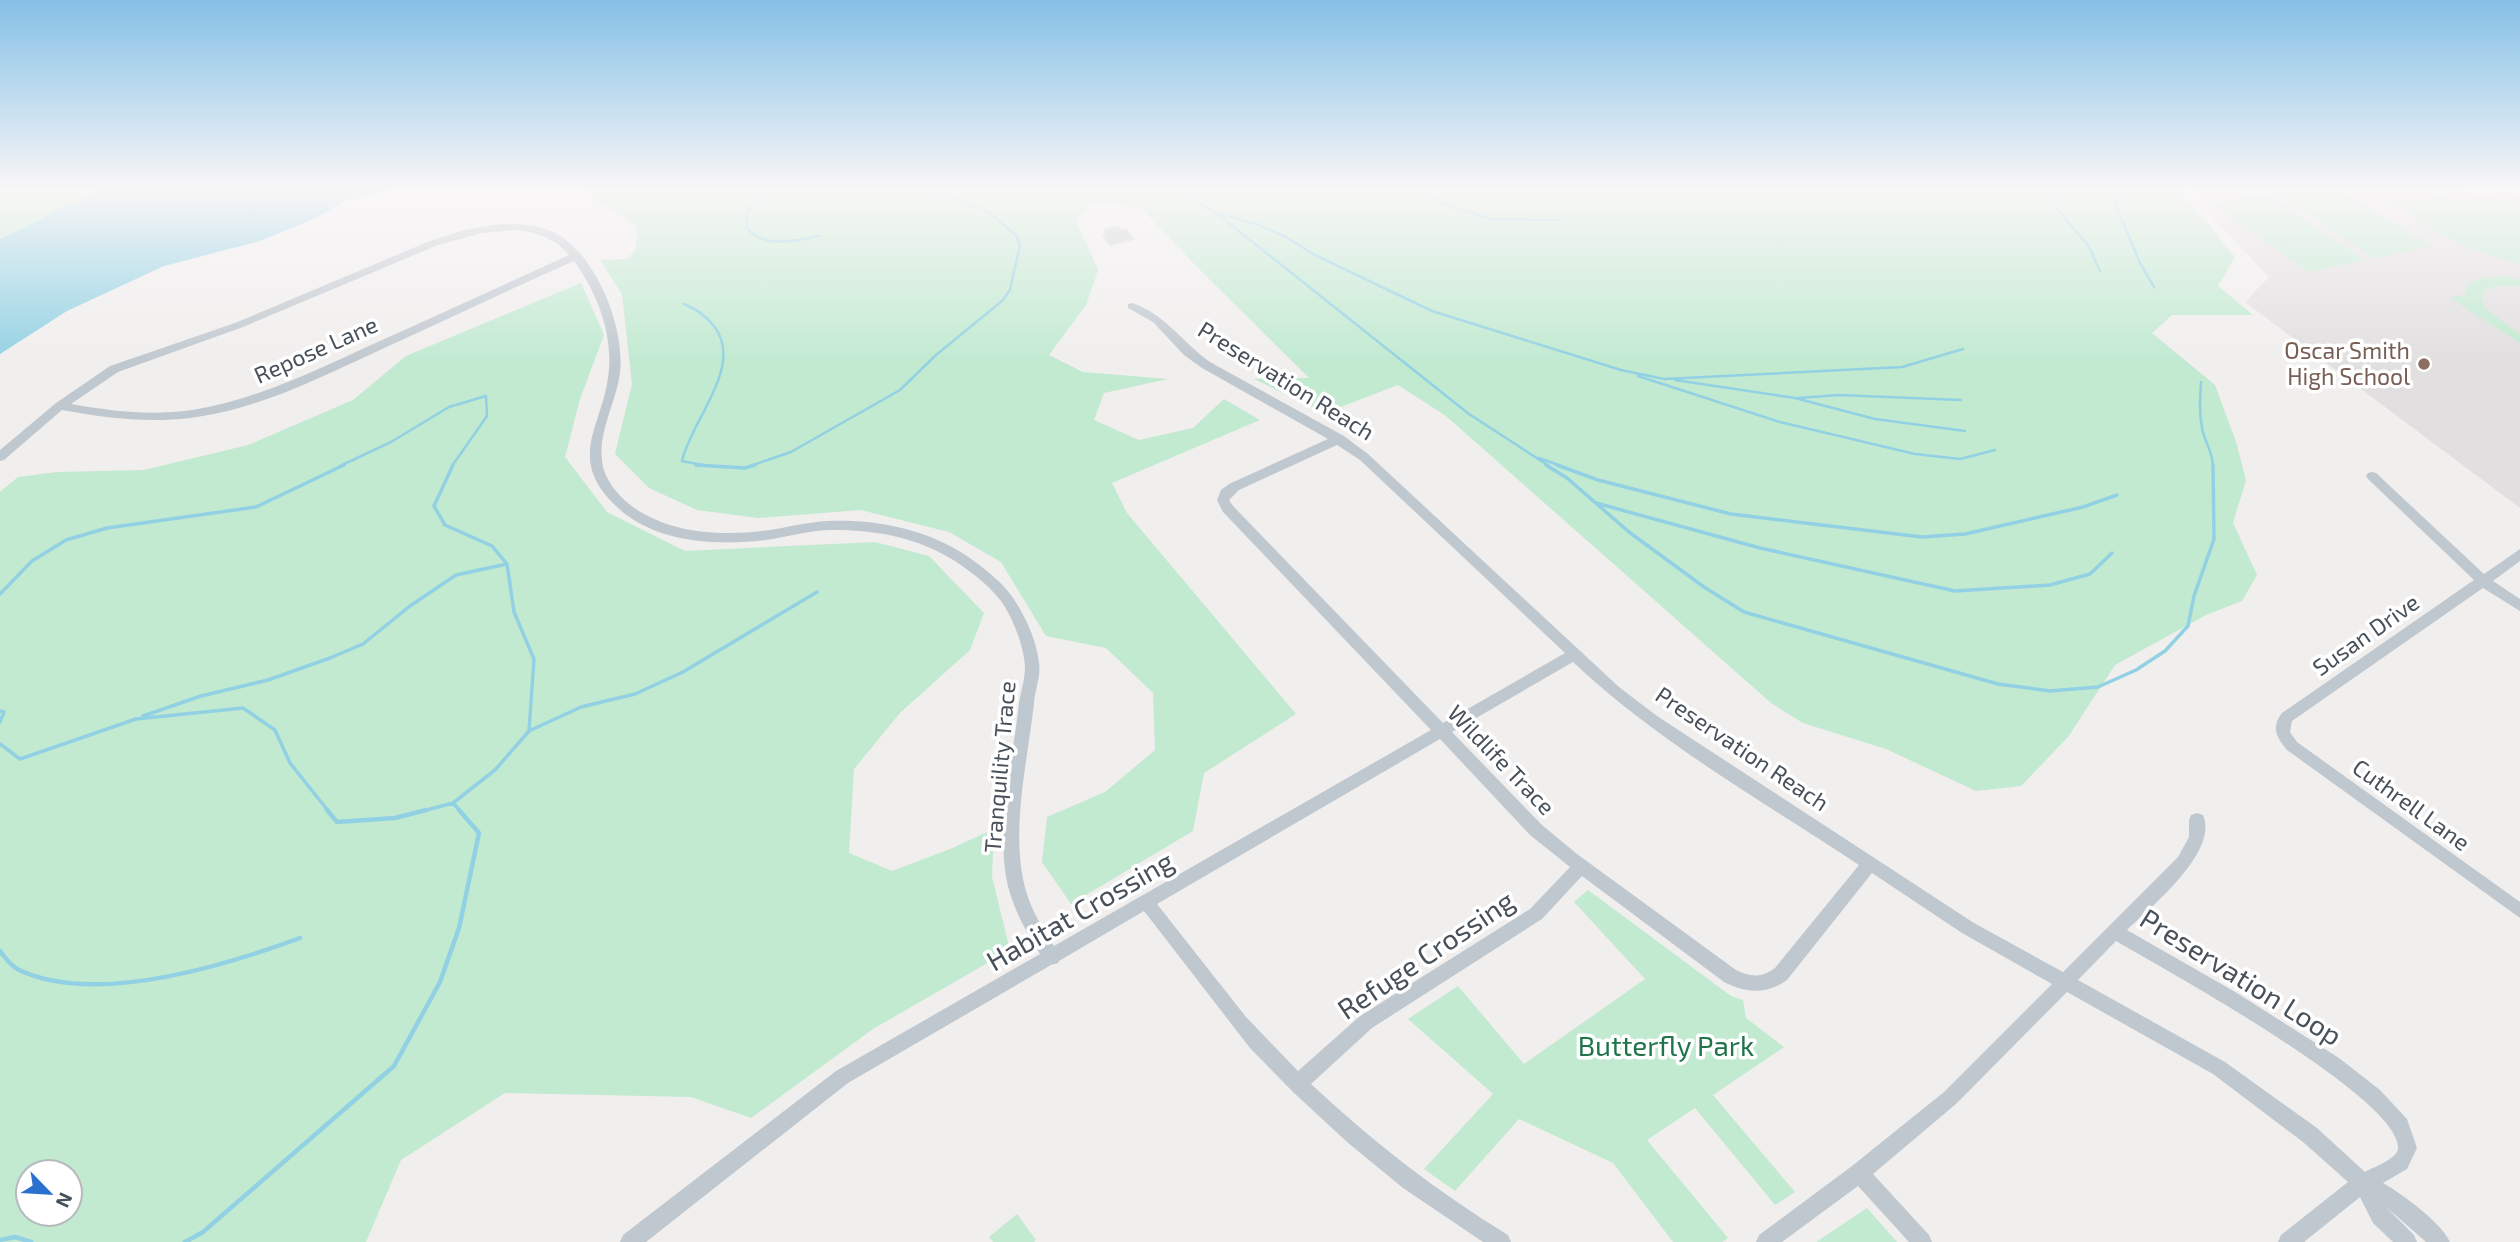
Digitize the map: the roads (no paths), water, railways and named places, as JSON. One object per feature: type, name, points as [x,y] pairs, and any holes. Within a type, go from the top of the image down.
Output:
[{"type":"street","name":"Tranquility Trace","points":[[0,457],[60,407],[114,369],[239,326],[427,247]]},
{"type":"street","name":"Tranquility Trace","points":[[567,247],[601,296],[613,336],[615,369],[595,457],[606,487],[614,498],[643,519],[688,534],[746,538],[812,527],[857,526],[888,529],[927,541],[951,552],[997,587],[1013,609],[1028,650],[1022,662],[1023,676],[1028,688],[1014,821],[1014,874],[1026,915],[1052,958]]},
{"type":"street","name":"Repose Lane","points":[[60,407],[108,416],[146,417],[191,415],[236,406],[297,383],[575,256]]},
{"type":"street","name":"Preservation Reach","points":[[1132,306],[1157,320],[1188,352],[1206,365],[1340,439],[1364,457],[1614,691],[1652,720],[1968,928],[2219,1068],[2310,1135],[2363,1183],[2380,1216],[2407,1242]]},
{"type":"street","name":"Wildlife Trace","points":[[1340,439],[1234,487],[1226,493],[1223,500],[1228,509],[1536,830],[1730,976],[1756,985],[1774,980],[1781,974],[1869,865]]},
{"type":"street","points":[[2372,476],[2483,581],[2520,606]]},
{"type":"street","name":"Susan Drive","points":[[2281,730],[2282,722],[2287,717],[2520,554]]},
{"type":"street","name":"Habitat Crossing","points":[[630,1242],[842,1077],[1575,654]]},
{"type":"street","name":"Cuthrell Lane","points":[[2281,730],[2292,746],[2520,911]]},
{"type":"street","points":[[1766,1242],[1859,1173],[1950,1098],[2184,862],[2197,838],[2197,820]]},
{"type":"street","name":"Refuge Crossing","points":[[1298,1083],[1366,1022],[1536,914],[1581,866]]},
{"type":"street","points":[[1147,903],[1272,1059],[1386,1165],[1460,1218],[1501,1242]]},
{"type":"street","name":"Preservation Loop","points":[[2115,932],[2214,987],[2296,1038],[2397,1118],[2406,1131],[2409,1145],[2403,1159],[2363,1183],[2288,1242]]},
{"type":"street","points":[[1859,1173],[1922,1242]]},
{"type":"street","name":"Preservation Reach","points":[[2363,1183],[2378,1188],[2400,1204],[2440,1242]]},
{"type":"water","points":[[0,247],[237,247],[164,266],[67,311],[0,354]]},
{"type":"waterway","points":[[750,466],[791,452],[900,390],[936,355],[1002,301],[1010,290],[1020,247]]},
{"type":"waterway","points":[[1259,247],[1469,414],[1549,466]]},
{"type":"waterway","points":[[1302,247],[1432,311],[1621,370],[1664,379],[1902,367],[1963,349]]},
{"type":"waterway","points":[[2089,247],[2100,271]]},
{"type":"waterway","points":[[2133,247],[2154,287]]},
{"type":"waterway","points":[[684,304],[708,319],[722,342],[720,375],[682,461],[706,466]]},
{"type":"waterway","points":[[1638,376],[1780,422],[1915,454],[1960,459],[1995,450]]},
{"type":"waterway","points":[[1675,380],[1795,398],[1875,419],[1965,431]]},
{"type":"waterway","points":[[2201,382],[2201,422],[2213,466]]},
{"type":"waterway","points":[[1799,398],[1838,395],[1961,400]]},
{"type":"waterway","points":[[340,466],[391,442],[449,407],[486,396],[487,416],[452,466]]},
{"type":"waterway","points":[[1539,458],[1561,466]]},
{"type":"waterway","points":[[0,594],[32,561],[66,540],[107,528],[256,507],[344,465]]},
{"type":"waterway","points":[[453,465],[434,506],[445,525],[492,546],[507,564]]},
{"type":"waterway","points":[[696,465],[706,466]]},
{"type":"waterway","points":[[706,466],[745,468],[755,465]]},
{"type":"waterway","points":[[1546,465],[1567,478],[1629,532],[1704,587],[1744,612],[1998,684],[2050,691],[2098,687],[2136,670],[2165,651],[2188,626],[2194,596],[2214,539],[2213,465]]},
{"type":"waterway","points":[[1557,465],[1598,480],[1731,514],[1922,537],[1965,534],[2083,507],[2117,495]]},
{"type":"waterway","points":[[1596,503],[1760,548],[1955,591],[2050,585],[2090,574],[2112,553]]},
{"type":"waterway","points":[[143,716],[201,696],[268,680],[330,658],[363,644],[410,606],[456,575],[507,564]]},
{"type":"waterway","points":[[507,564],[514,612],[534,659],[529,731]]},
{"type":"waterway","points":[[529,731],[581,707],[635,694],[683,672],[817,592]]},
{"type":"waterway","points":[[0,744],[20,759],[136,719],[243,708],[275,730],[290,763],[329,812]]},
{"type":"waterway","points":[[0,711],[4,712],[0,722]]},
{"type":"waterway","points":[[453,803],[495,770],[529,731]]},
{"type":"waterway","points":[[419,812],[453,803]]},
{"type":"waterway","points":[[453,803],[461,812]]},
{"type":"waterway","points":[[327,810],[337,822],[395,818],[426,810]]},
{"type":"waterway","points":[[185,1242],[203,1232],[394,1066],[440,982],[459,928],[479,833],[459,810]]},
{"type":"waterway","points":[[0,951],[8,962],[19,970],[50,980],[85,984],[122,983],[198,970],[300,938]]},
{"type":"waterway","points":[[0,1240],[15,1237],[31,1242]]},
{"type":"place","name":"Oscar Smith High School","points":[[2424,364]]},
{"type":"park label","name":"Butterfly Park","points":[[1666,1046]]}]
